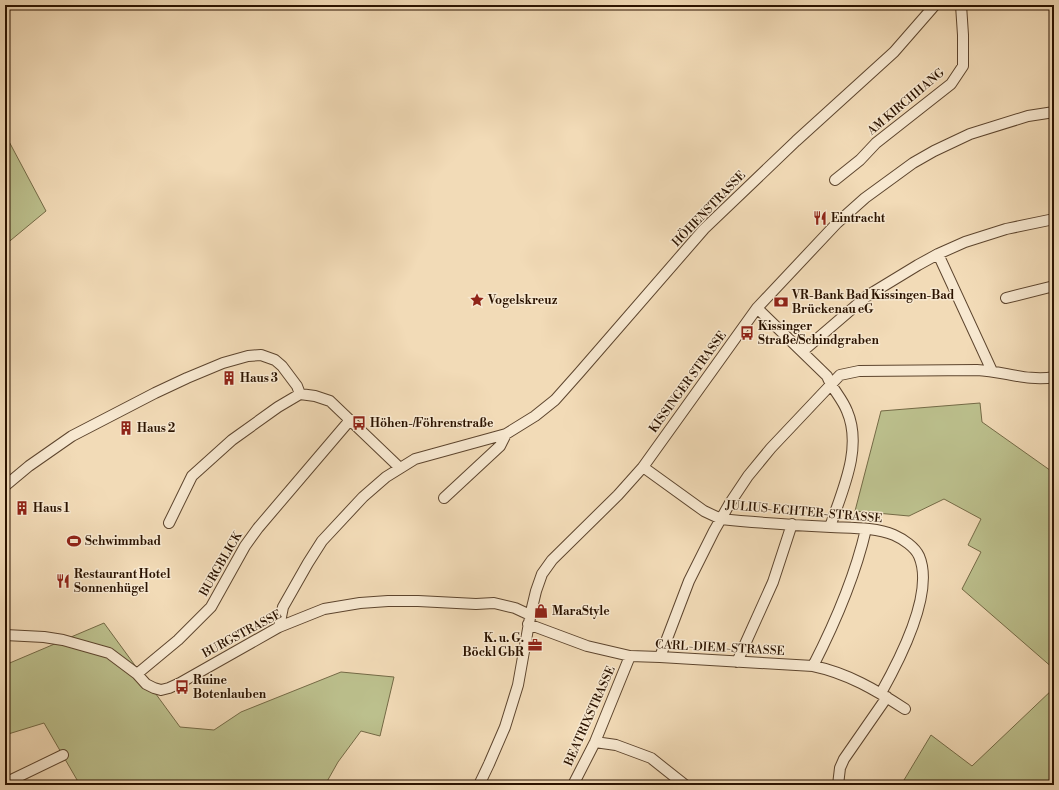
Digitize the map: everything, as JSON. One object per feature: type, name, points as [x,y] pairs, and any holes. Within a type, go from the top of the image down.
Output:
[{"type":"street","name":"HÖHENSTRASSE","points":[[279,626],[283,607],[322,541],[363,497],[386,477],[416,459],[506,434],[535,416],[555,400],[704,229],[796,141],[894,52],[935,5]]},
{"type":"street","name":"AM KIRCHHANG","points":[[835,180],[860,160],[880,139],[950,84],[963,66],[961,5]]},
{"type":"street","name":"KISSINGER STRASSE","points":[[478,785],[505,727],[518,685],[529,619],[542,574],[552,560],[618,496],[643,467],[757,308],[837,223],[865,198],[913,163],[970,134],[1028,116],[1054,112]]},
{"type":"street","points":[[803,351],[867,296],[938,254],[965,242],[1006,229],[1054,219]]},
{"type":"street","points":[[938,254],[992,371]]},
{"type":"street","points":[[1006,298],[1054,286]]},
{"type":"street","points":[[757,308],[803,351],[827,376],[830,384],[847,410],[852,430],[853,446],[850,463],[830,527]]},
{"type":"street","points":[[5,486],[29,466],[72,436],[155,393],[224,363],[248,356],[261,355],[275,360],[282,366],[297,386],[300,394]]},
{"type":"street","points":[[660,657],[689,581],[730,503],[748,476],[771,448],[840,374],[859,371],[992,371],[1028,378],[1044,379],[1054,377]]},
{"type":"street","points":[[169,524],[192,476],[232,440],[278,407],[300,394],[314,396],[330,401],[400,468]]},
{"type":"street","name":"BURGBLICK","points":[[137,674],[178,640],[211,607],[253,534],[350,420]]},
{"type":"street","name":"HÖHENSTRASSE","points":[[444,498],[500,446],[506,434]]},
{"type":"street","name":"JULIUS-ECHTER-STRASSE","points":[[643,467],[704,511],[722,519],[866,529],[893,535],[909,544],[919,556],[924,574],[919,606],[913,625],[884,695],[844,759],[840,768],[838,785]]},
{"type":"street","points":[[737,662],[773,582],[792,524]]},
{"type":"street","points":[[813,666],[829,635],[851,581],[866,529]]},
{"type":"street","name":"BURGSTRASSE","points":[[5,635],[44,637],[63,640],[110,653],[137,674],[146,684],[161,690],[180,683],[279,626],[324,609],[360,603],[388,601],[476,604],[494,603],[515,608],[529,619]]},
{"type":"street","name":"CARL-DIEM-STRASSE","points":[[529,619],[587,646],[630,656],[813,666],[830,670],[848,676],[884,695],[905,709]]},
{"type":"street","name":"BEATRIXSTRASSE","points":[[573,785],[595,742],[630,656]]},
{"type":"street","points":[[595,742],[616,746],[651,758],[685,785]]},
{"type":"street","points":[[5,783],[63,755]]},
{"type":"green space","points":[[5,134],[46,211],[5,245]]},
{"type":"green space","points":[[980,403],[982,422],[1054,473],[1054,669],[962,589],[981,552],[968,545],[981,519],[944,499],[909,516],[855,511],[881,411]]},
{"type":"green space","points":[[104,623],[180,727],[214,730],[241,712],[341,672],[394,677],[380,736],[361,731],[338,762],[325,785],[80,785],[44,723],[5,735],[5,665]]},
{"type":"green space","points":[[1054,688],[1054,785],[901,785],[931,735],[972,766]]},
{"type":"place","name":"Eintracht","points":[[820,218]]},
{"type":"place","name":"Vogelskreuz","points":[[477,300]]},
{"type":"place","name":"VR-Bank Bad Kissingen-Bad Brückenau eG","points":[[781,302]]},
{"type":"place","name":"Kissinger Straße/Schindgraben","points":[[747,333]]},
{"type":"place","name":"Haus 3","points":[[229,378]]},
{"type":"place","name":"Höhen-/Föhrenstraße","points":[[359,423]]},
{"type":"place","name":"Haus 2","points":[[126,428]]},
{"type":"place","name":"Haus 1","points":[[22,508]]},
{"type":"place","name":"Schwimmbad","points":[[74,541]]},
{"type":"place","name":"Restaurant Hotel Sonnenhügel","points":[[63,581]]},
{"type":"place","name":"MaraStyle","points":[[541,611]]},
{"type":"place","name":"K. u. G. Böckl GbR","points":[[535,645]]},
{"type":"place","name":"Ruine Botenlauben","points":[[182,687]]}]
